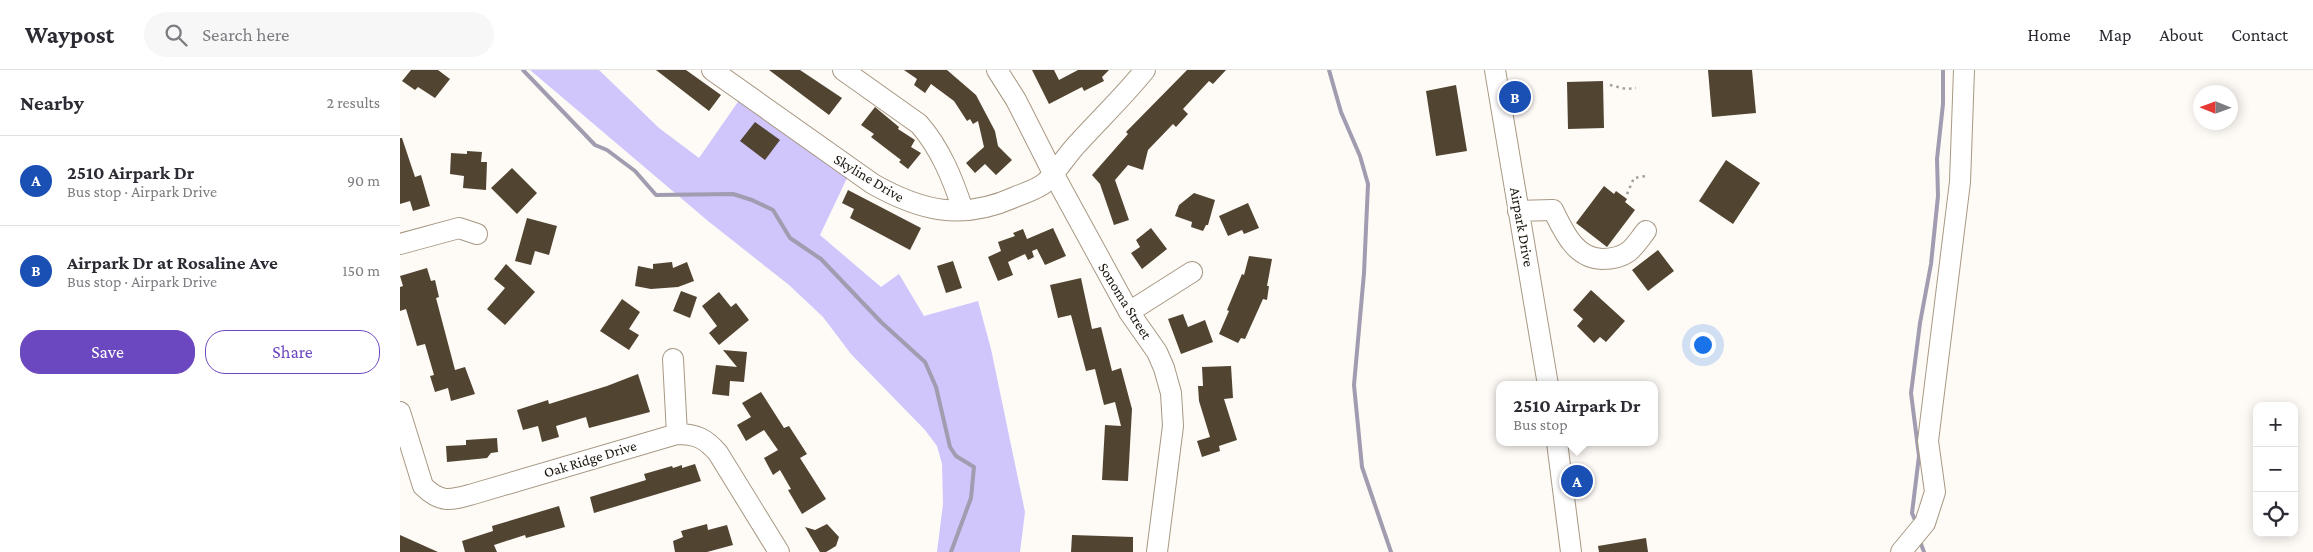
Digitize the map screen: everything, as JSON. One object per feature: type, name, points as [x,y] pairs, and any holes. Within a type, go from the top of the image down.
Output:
[{"type":"street","name":"Skyline Drive","points":[[712,70],[854,171],[892,194],[927,208],[964,210],[982,208],[1008,200],[1045,182],[1145,70]]},
{"type":"street","points":[[843,70],[919,124],[929,135],[952,177],[964,210]]},
{"type":"street","name":"Sonoma Street","points":[[997,70],[1016,100],[1053,173],[1129,312],[1157,352],[1171,393],[1173,426],[1157,552]]},
{"type":"street","name":"Airpark Drive","points":[[1495,70],[1547,381]]},
{"type":"street","points":[[1901,552],[1925,524],[1935,492],[1928,441],[1960,182],[1964,70]]},
{"type":"street","points":[[1518,211],[1553,210],[1563,230],[1578,250],[1589,258],[1612,259],[1628,252],[1646,232]]},
{"type":"street","points":[[400,244],[459,228],[477,234]]},
{"type":"street","points":[[1129,312],[1192,272]]},
{"type":"street","points":[[673,359],[676,434]]},
{"type":"street","name":"Oak Ridge Drive","points":[[400,412],[423,486],[431,494],[446,500],[473,494],[676,434],[697,435],[708,442],[753,507],[779,552]]},
{"type":"street","points":[[1558,446],[1572,552]]},
{"type":"path","points":[[1610,85],[1626,89],[1636,88]]},
{"type":"path","points":[[1627,194],[1634,178],[1646,176]]},
{"type":"shaded area","points":[[530,70],[599,70],[659,128],[699,158],[740,99],[848,176],[820,235],[881,287],[899,274],[924,316],[978,301],[991,349],[1025,512],[1020,552],[937,552],[943,504],[942,464],[937,446],[925,430],[851,354],[823,317],[789,285],[708,221]]},
{"type":"building","points":[[411,70],[438,70],[450,79],[435,98],[418,87],[415,90],[402,81]]},
{"type":"building","points":[[656,70],[686,70],[721,95],[709,111]]},
{"type":"building","points":[[769,70],[800,70],[842,98],[829,115]]},
{"type":"building","points":[[904,70],[947,70],[976,95],[995,131],[998,146],[1012,160],[996,175],[985,164],[975,173],[966,163],[984,147],[978,121],[973,124],[970,119],[967,121],[954,101],[931,84],[925,93],[914,85],[917,79]]},
{"type":"building","points":[[1032,70],[1054,70],[1059,80],[1078,70],[1109,70],[1102,77],[1104,81],[1084,91],[1082,87],[1049,104]]},
{"type":"building","points":[[1187,70],[1226,70],[1213,84],[1209,81],[1183,109],[1188,114],[1176,127],[1173,124],[1148,150],[1143,170],[1128,165],[1115,180],[1129,220],[1114,225],[1100,184],[1092,175],[1128,134],[1126,132]]},
{"type":"building","points":[[1708,70],[1752,70],[1756,113],[1712,117]]},
{"type":"building","points":[[1603,81],[1604,128],[1568,129],[1567,82]]},
{"type":"building","points":[[1456,85],[1467,151],[1436,156],[1426,91]]},
{"type":"building","points":[[875,107],[899,127],[898,129],[915,140],[911,147],[921,153],[908,169],[899,162],[901,160],[871,137],[874,134],[861,125]]},
{"type":"building","points":[[755,122],[780,140],[765,160],[740,141]]},
{"type":"building","points":[[400,138],[402,138],[415,177],[421,175],[430,206],[413,211],[410,201],[400,204]]},
{"type":"building","points":[[467,151],[482,152],[481,162],[487,162],[486,190],[463,188],[464,176],[450,174],[451,153],[467,154]]},
{"type":"building","points":[[1726,160],[1760,183],[1733,224],[1699,201]]},
{"type":"building","points":[[512,168],[537,193],[517,214],[491,188]]},
{"type":"building","points":[[1604,186],[1614,194],[1616,191],[1627,199],[1625,202],[1635,210],[1607,247],[1576,223]]},
{"type":"building","points":[[848,190],[921,228],[910,250],[850,218],[854,209],[842,203]]},
{"type":"building","points":[[1194,193],[1215,200],[1208,225],[1206,225],[1203,231],[1191,227],[1192,222],[1175,216],[1179,205]]},
{"type":"building","points":[[1248,203],[1259,228],[1244,234],[1242,230],[1228,236],[1219,216]]},
{"type":"building","points":[[527,218],[557,226],[549,255],[535,251],[531,265],[515,261]]},
{"type":"building","points":[[1053,228],[1066,256],[1045,265],[1037,249],[1032,251],[1034,257],[1028,260],[1025,254],[1008,262],[1013,275],[998,281],[988,257],[1001,251],[998,242],[1015,236],[1013,233],[1023,229],[1027,239]]},
{"type":"building","points":[[1151,228],[1167,249],[1142,269],[1131,253],[1140,247],[1136,240]]},
{"type":"building","points":[[1658,250],[1674,271],[1648,291],[1632,270]]},
{"type":"building","points":[[1249,256],[1272,259],[1267,286],[1269,286],[1267,300],[1263,299],[1245,339],[1241,338],[1238,343],[1219,334],[1242,274],[1244,275]]},
{"type":"building","points":[[953,261],[962,288],[946,293],[937,266]]},
{"type":"building","points":[[672,262],[673,268],[687,262],[694,281],[678,287],[651,289],[635,286],[638,266],[653,269],[653,264]]},
{"type":"building","points":[[506,264],[535,292],[505,325],[487,309],[505,288],[494,279]]},
{"type":"building","points":[[427,268],[431,281],[435,280],[439,297],[436,298],[455,370],[465,367],[475,394],[451,401],[448,388],[435,392],[430,376],[434,375],[425,344],[417,346],[406,309],[400,311],[400,287],[403,286],[400,276]]},
{"type":"building","points":[[1081,278],[1092,329],[1101,327],[1112,371],[1121,368],[1132,409],[1128,481],[1102,480],[1105,425],[1121,426],[1115,402],[1104,405],[1095,369],[1086,371],[1071,315],[1058,318],[1050,285]]},
{"type":"building","points":[[1591,290],[1625,321],[1606,342],[1600,337],[1594,343],[1577,326],[1583,319],[1573,310]]},
{"type":"building","points":[[681,291],[697,297],[690,318],[673,311]]},
{"type":"building","points":[[719,292],[731,307],[736,303],[749,320],[719,345],[709,333],[717,326],[702,306]]},
{"type":"building","points":[[622,299],[640,312],[629,329],[639,335],[629,350],[600,331]]},
{"type":"building","points":[[1183,314],[1188,327],[1205,320],[1213,342],[1181,354],[1168,319]]},
{"type":"building","points":[[723,350],[747,352],[744,382],[730,381],[729,396],[712,394],[716,365],[737,367]]},
{"type":"building","points":[[1231,366],[1233,398],[1224,399],[1237,440],[1219,446],[1220,451],[1202,457],[1197,441],[1210,437],[1199,401],[1198,386],[1203,386],[1202,367]]},
{"type":"building","points":[[638,374],[650,412],[589,428],[586,417],[556,426],[559,437],[542,442],[538,426],[523,430],[517,410],[548,400],[549,404]]},
{"type":"building","points":[[761,392],[784,428],[789,426],[807,454],[800,458],[826,499],[802,514],[788,490],[791,489],[780,470],[773,475],[764,458],[778,450],[764,430],[746,441],[737,425],[751,417],[742,403]]},
{"type":"building","points":[[497,438],[498,452],[491,453],[487,458],[447,462],[446,446],[466,445],[466,440]]},
{"type":"building","points":[[695,464],[701,481],[594,513],[590,497],[646,480],[644,474],[672,466],[673,468],[682,465],[682,468]]},
{"type":"building","points":[[559,506],[565,527],[526,538],[525,535],[494,545],[497,552],[465,552],[462,541],[493,531],[492,526]]},
{"type":"building","points":[[707,524],[708,530],[727,525],[733,545],[707,552],[675,552],[673,541],[683,537],[681,531]]},
{"type":"building","points":[[827,524],[839,537],[836,546],[826,552],[820,552],[805,527],[815,530]]},
{"type":"building","points":[[400,535],[438,552],[400,552]]},
{"type":"building","points":[[1072,535],[1133,537],[1133,552],[1071,552]]},
{"type":"building","points":[[1646,538],[1648,552],[1599,552],[1598,546]]},
{"type":"waterway","points":[[523,70],[595,145],[607,150],[635,171],[656,195],[733,194],[773,210],[790,238],[821,259],[881,322],[925,362],[936,387],[950,447],[956,456],[974,467],[971,498],[951,552]]},
{"type":"waterway","points":[[1329,70],[1341,112],[1360,156],[1368,184],[1364,273],[1354,385],[1362,467],[1391,552]]},
{"type":"waterway","points":[[1915,520],[1912,513],[1919,456],[1911,393],[1920,323],[1931,264],[1938,196],[1937,159],[1943,104],[1943,70]]},
{"type":"waterway","points":[[1921,544],[1924,552]]},
{"type":"place","name":"Airpark Dr at Rosaline Ave","points":[[1515,97]]},
{"type":"place","name":"2510 Airpark Dr","points":[[1577,481]]}]
